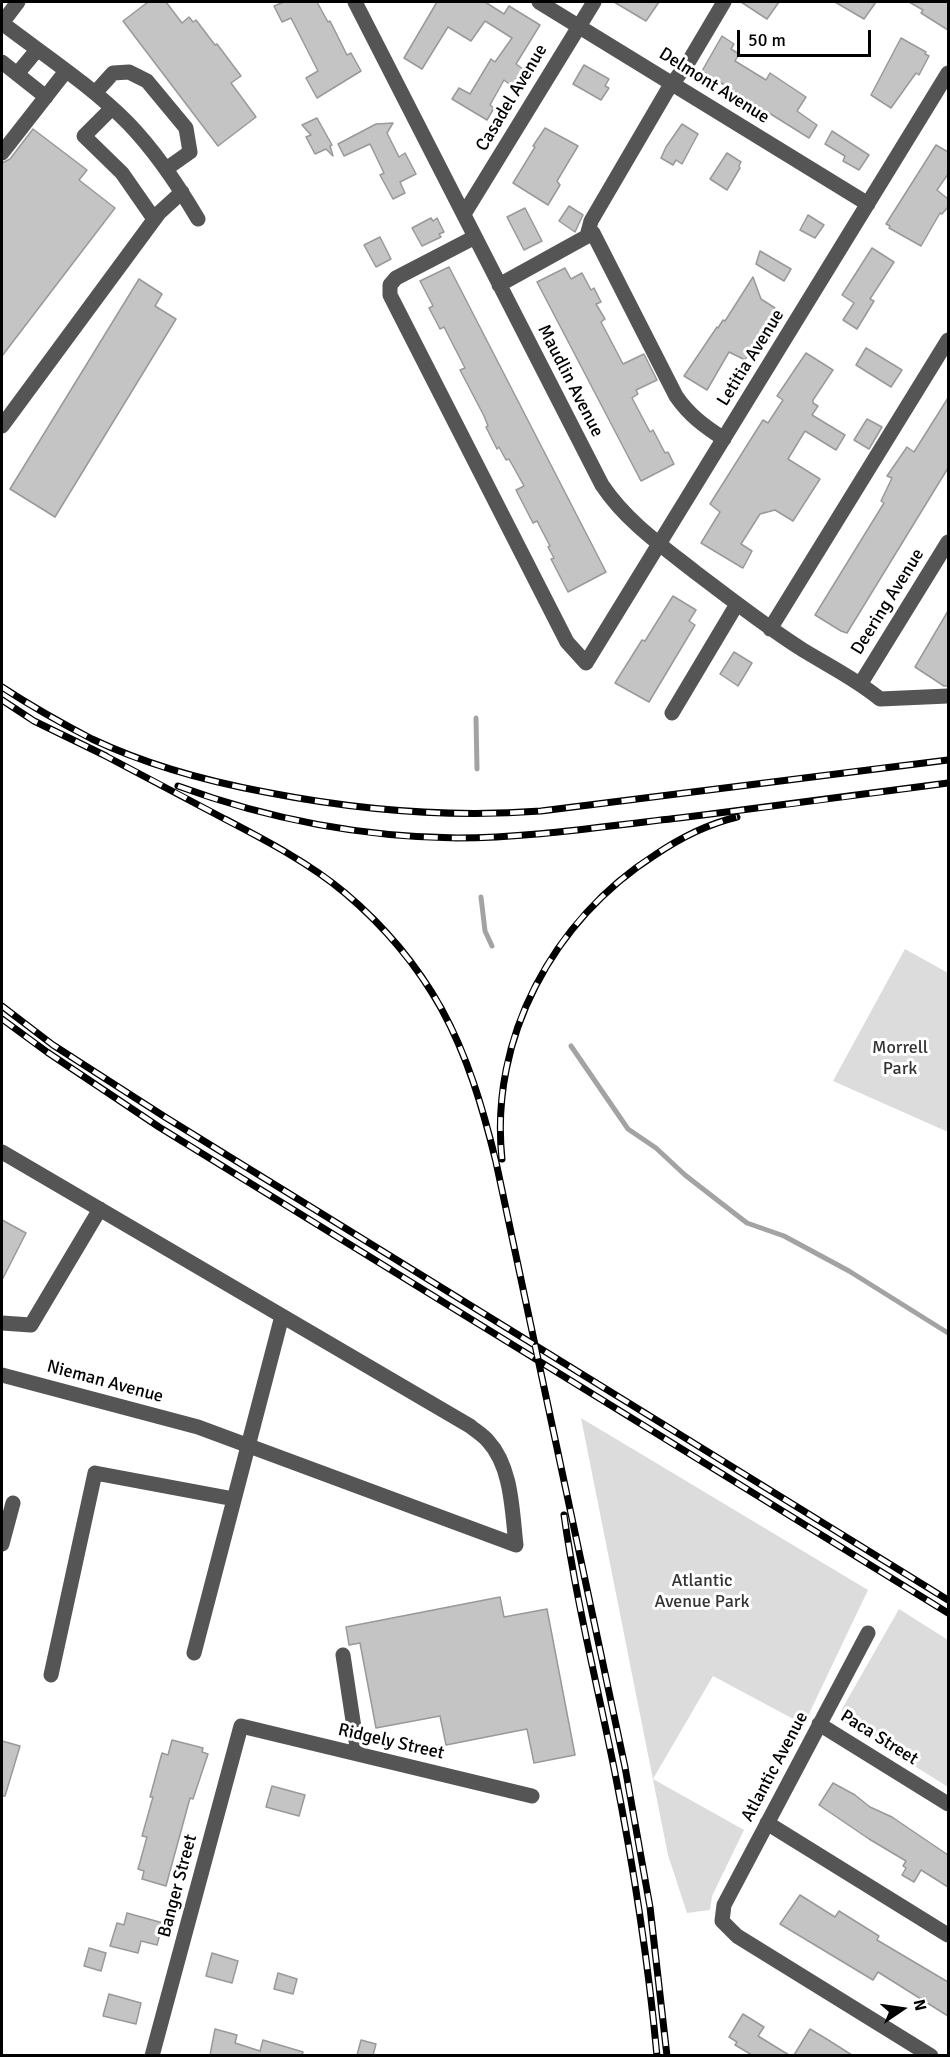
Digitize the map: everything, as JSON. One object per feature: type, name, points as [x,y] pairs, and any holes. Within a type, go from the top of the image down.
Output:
[{"type":"street","points":[[18,2],[2,23],[95,93],[128,123],[166,170],[198,219]]},
{"type":"street","name":"Maudlin Avenue","points":[[355,2],[602,485],[625,515],[770,629],[861,683],[880,699],[948,696]]},
{"type":"street","name":"Delmont Avenue","points":[[539,2],[868,204]]},
{"type":"street","name":"Casadel Avenue","points":[[464,214],[594,2]]},
{"type":"street","points":[[586,236],[591,221],[667,91],[689,61],[724,2]]},
{"type":"street","points":[[17,74],[37,50]]},
{"type":"street","points":[[2,63],[46,97]]},
{"type":"street","points":[[2,153],[66,71]]},
{"type":"street","points":[[95,93],[113,73],[129,72],[147,81],[186,128],[190,152],[166,170]]},
{"type":"street","name":"Letitia Avenue","points":[[475,237],[396,279],[390,285],[390,295],[567,642],[586,663],[948,72]]},
{"type":"street","points":[[112,108],[84,136],[122,173],[154,219]]},
{"type":"street","points":[[2,426],[154,219],[182,192]]},
{"type":"street","points":[[499,285],[593,233],[676,396],[697,421],[724,439]]},
{"type":"street","points":[[770,629],[948,340]]},
{"type":"street","name":"Deering Avenue","points":[[861,683],[948,542]]},
{"type":"street","points":[[672,713],[737,604]]},
{"type":"street","points":[[2,1152],[282,1316],[194,1653]]},
{"type":"street","points":[[2,1323],[30,1325],[100,1209]]},
{"type":"street","name":"Nieman Avenue","points":[[2,1375],[198,1427],[516,1545],[506,1475],[497,1453],[487,1439],[470,1426],[282,1316]]},
{"type":"street","points":[[51,1675],[95,1473],[234,1499]]},
{"type":"street","points":[[2,1544],[13,1503]]},
{"type":"street","name":"Atlantic Avenue","points":[[868,1633],[724,1905],[722,1921],[737,1936],[931,2055]]},
{"type":"street","points":[[343,1655],[358,1754]]},
{"type":"street","name":"Paca Street","points":[[819,1724],[948,1804]]},
{"type":"street","name":"Ridgely Street","points":[[241,1726],[532,1796]]},
{"type":"street","name":"Banger Street","points":[[152,2055],[241,1726]]},
{"type":"street","points":[[767,1822],[948,1935]]},
{"type":"green space","name":"Morrell Park","points":[[905,949],[948,973],[948,1132],[833,1081]]},
{"type":"green space","name":"Atlantic Avenue Park","points":[[581,1418],[868,1590],[806,1720],[797,1721],[713,1676],[653,1779],[744,1830],[712,1896],[710,1910],[687,1913],[668,1855]]},
{"type":"green space","points":[[899,1609],[948,1640],[948,1787],[843,1721],[842,1709]]},
{"type":"building","points":[[148,2],[166,2],[182,23],[189,17],[193,22],[196,20],[241,76],[231,83],[256,117],[218,146],[123,21]]},
{"type":"building","points":[[284,2],[317,2],[328,22],[330,21],[347,55],[351,53],[361,71],[317,98],[306,78],[318,71],[291,18],[282,22],[274,6]]},
{"type":"building","points":[[437,2],[485,2],[504,14],[509,6],[540,25],[516,64],[523,69],[512,86],[504,80],[490,105],[494,108],[487,120],[452,99],[459,88],[470,94],[491,59],[495,62],[512,38],[485,21],[471,41],[448,27],[422,69],[404,58]]},
{"type":"building","points":[[614,2],[659,2],[646,21]]},
{"type":"building","points":[[741,2],[779,2],[767,19]]},
{"type":"building","points":[[835,2],[876,2],[864,19]]},
{"type":"building","points":[[909,2],[948,2],[948,30],[921,13],[923,10]]},
{"type":"building","points":[[722,36],[734,44],[731,49],[739,54],[735,61],[766,80],[770,73],[806,97],[797,111],[817,125],[809,138],[702,71]]},
{"type":"building","points":[[901,38],[929,56],[919,75],[916,73],[891,108],[871,95]]},
{"type":"building","points":[[584,65],[609,79],[605,86],[609,88],[601,100],[573,84]]},
{"type":"building","points":[[317,118],[332,145],[330,146],[333,156],[326,149],[315,154],[306,137],[311,135],[302,125]]},
{"type":"building","points":[[393,123],[387,133],[399,157],[405,153],[416,174],[400,182],[405,193],[393,199],[380,175],[384,173],[370,144],[344,156],[338,144],[376,124]]},
{"type":"building","points":[[682,124],[698,134],[682,164],[676,160],[673,165],[661,158]]},
{"type":"building","points":[[545,128],[578,146],[557,181],[560,185],[548,205],[513,183]]},
{"type":"building","points":[[33,129],[87,170],[79,180],[115,208],[2,356],[2,163],[10,159]]},
{"type":"building","points":[[832,131],[869,155],[859,170],[843,161],[845,156],[825,144]]},
{"type":"building","points":[[936,145],[948,152],[948,174],[937,190],[948,199],[948,207],[942,214],[940,213],[921,246],[886,224]]},
{"type":"building","points":[[727,153],[741,162],[727,190],[710,179]]},
{"type":"building","points":[[569,206],[583,215],[575,232],[559,221]]},
{"type":"building","points":[[525,208],[542,241],[524,250],[507,217]]},
{"type":"building","points":[[808,215],[824,225],[815,238],[800,230]]},
{"type":"building","points":[[431,218],[433,221],[437,218],[444,232],[439,234],[441,237],[422,246],[412,228]]},
{"type":"building","points":[[380,237],[391,259],[376,267],[364,245]]},
{"type":"building","points":[[872,248],[894,262],[870,299],[874,301],[857,329],[843,320],[854,303],[842,295]]},
{"type":"building","points":[[760,251],[791,269],[784,281],[756,264]]},
{"type":"building","points":[[449,267],[606,572],[568,592],[551,559],[554,558],[548,547],[550,546],[537,521],[533,523],[516,490],[524,486],[509,459],[506,460],[499,447],[497,449],[486,427],[488,426],[484,416],[460,370],[465,368],[444,327],[440,329],[429,308],[433,306],[420,281]]},
{"type":"building","points":[[565,268],[571,279],[582,273],[591,290],[594,288],[601,302],[596,304],[605,319],[601,322],[623,364],[644,354],[657,380],[636,390],[638,394],[632,398],[650,432],[653,430],[665,453],[668,452],[674,464],[641,481],[537,282]]},
{"type":"building","points":[[753,277],[761,299],[775,308],[745,360],[729,352],[707,390],[684,376],[717,327],[723,320],[725,321]]},
{"type":"building","points":[[139,279],[162,294],[155,306],[176,319],[55,517],[10,489]]},
{"type":"building","points":[[866,348],[902,370],[891,387],[856,365]]},
{"type":"building","points":[[806,353],[833,370],[813,400],[813,403],[818,406],[812,415],[845,435],[836,450],[805,431],[788,459],[820,479],[793,521],[775,510],[760,514],[741,544],[752,551],[743,568],[701,543],[720,512],[710,504],[763,420],[768,423],[783,400],[777,396]]},
{"type":"building","points":[[948,398],[948,468],[847,633],[841,631],[815,615],[884,503],[881,501],[892,478],[887,476],[907,447],[914,452]]},
{"type":"building","points":[[867,419],[882,427],[869,449],[854,440]]},
{"type":"building","points":[[673,596],[696,610],[689,621],[695,625],[649,702],[615,683]]},
{"type":"building","points":[[948,611],[948,686],[944,686],[915,667]]},
{"type":"building","points":[[734,652],[752,663],[738,686],[720,674]]},
{"type":"building","points":[[2,1220],[26,1233],[2,1280]]},
{"type":"building","points":[[500,1597],[504,1617],[547,1609],[575,1755],[534,1763],[527,1729],[446,1745],[440,1716],[376,1728],[360,1643],[349,1645],[346,1627]]},
{"type":"building","points":[[172,1740],[203,1748],[202,1752],[208,1754],[193,1799],[190,1798],[166,1886],[142,1879],[144,1871],[138,1869],[147,1837],[142,1836],[153,1797],[150,1797],[162,1753],[168,1755]]},
{"type":"building","points":[[2,1741],[20,1746],[5,1796],[2,1796]]},
{"type":"building","points":[[833,1783],[855,1795],[870,1807],[892,1817],[948,1855],[948,1887],[921,1870],[914,1882],[902,1875],[906,1868],[903,1866],[906,1861],[819,1805]]},
{"type":"building","points":[[272,1786],[305,1795],[299,1816],[266,1807]]},
{"type":"building","points":[[800,1895],[835,1917],[839,1911],[879,1936],[877,1940],[948,1982],[948,2016],[878,1972],[873,1980],[780,1924]]},
{"type":"building","points":[[127,1913],[163,1923],[157,1945],[141,1941],[138,1953],[110,1946],[117,1923],[124,1925]]},
{"type":"building","points":[[89,1948],[106,1953],[101,1971],[84,1966]]},
{"type":"building","points":[[212,1953],[238,1961],[232,1983],[206,1976]]},
{"type":"building","points":[[278,1973],[297,1979],[293,1994],[274,1989]]},
{"type":"building","points":[[109,1994],[141,2003],[136,2024],[103,2016]]},
{"type":"building","points":[[743,2014],[764,2027],[758,2036],[789,2055],[752,2055],[735,2045],[737,2042],[729,2037]]},
{"type":"building","points":[[215,2029],[237,2035],[235,2043],[260,2051],[263,2040],[303,2052],[302,2055],[210,2055]]},
{"type":"building","points":[[810,2029],[825,2038],[852,2055],[794,2055]]},
{"type":"building","points":[[361,2040],[376,2044],[373,2055],[357,2055]]},
{"type":"waterway","points":[[476,718],[477,769]]},
{"type":"waterway","points":[[481,897],[485,931],[492,946]]},
{"type":"waterway","points":[[571,1046],[628,1129],[656,1148],[685,1175],[747,1223],[784,1236],[849,1271],[948,1333]]},
{"type":"railway","points":[[2,687],[92,739],[134,757],[177,771],[243,788],[299,798],[403,811],[472,814],[541,811],[948,760]]},
{"type":"railway","points":[[2,700],[34,721],[106,756]]},
{"type":"railway","points":[[100,753],[285,852],[316,871],[345,893],[373,918],[410,961],[432,992],[459,1045],[480,1103],[496,1162],[625,1767],[650,1907],[667,2056]]},
{"type":"railway","points":[[178,786],[246,808],[315,824],[386,834],[457,838],[568,831],[948,783]]},
{"type":"railway","points":[[502,1159],[501,1114],[506,1069],[518,1027],[536,986],[559,947],[587,912],[619,881],[674,843],[695,832],[737,817]]},
{"type":"railway","points":[[2,1006],[53,1045],[165,1117],[948,1600]]},
{"type":"railway","points":[[2,1019],[159,1127],[948,1613]]},
{"type":"railway","points":[[564,1515],[627,1839],[644,1947],[657,2056]]}]
